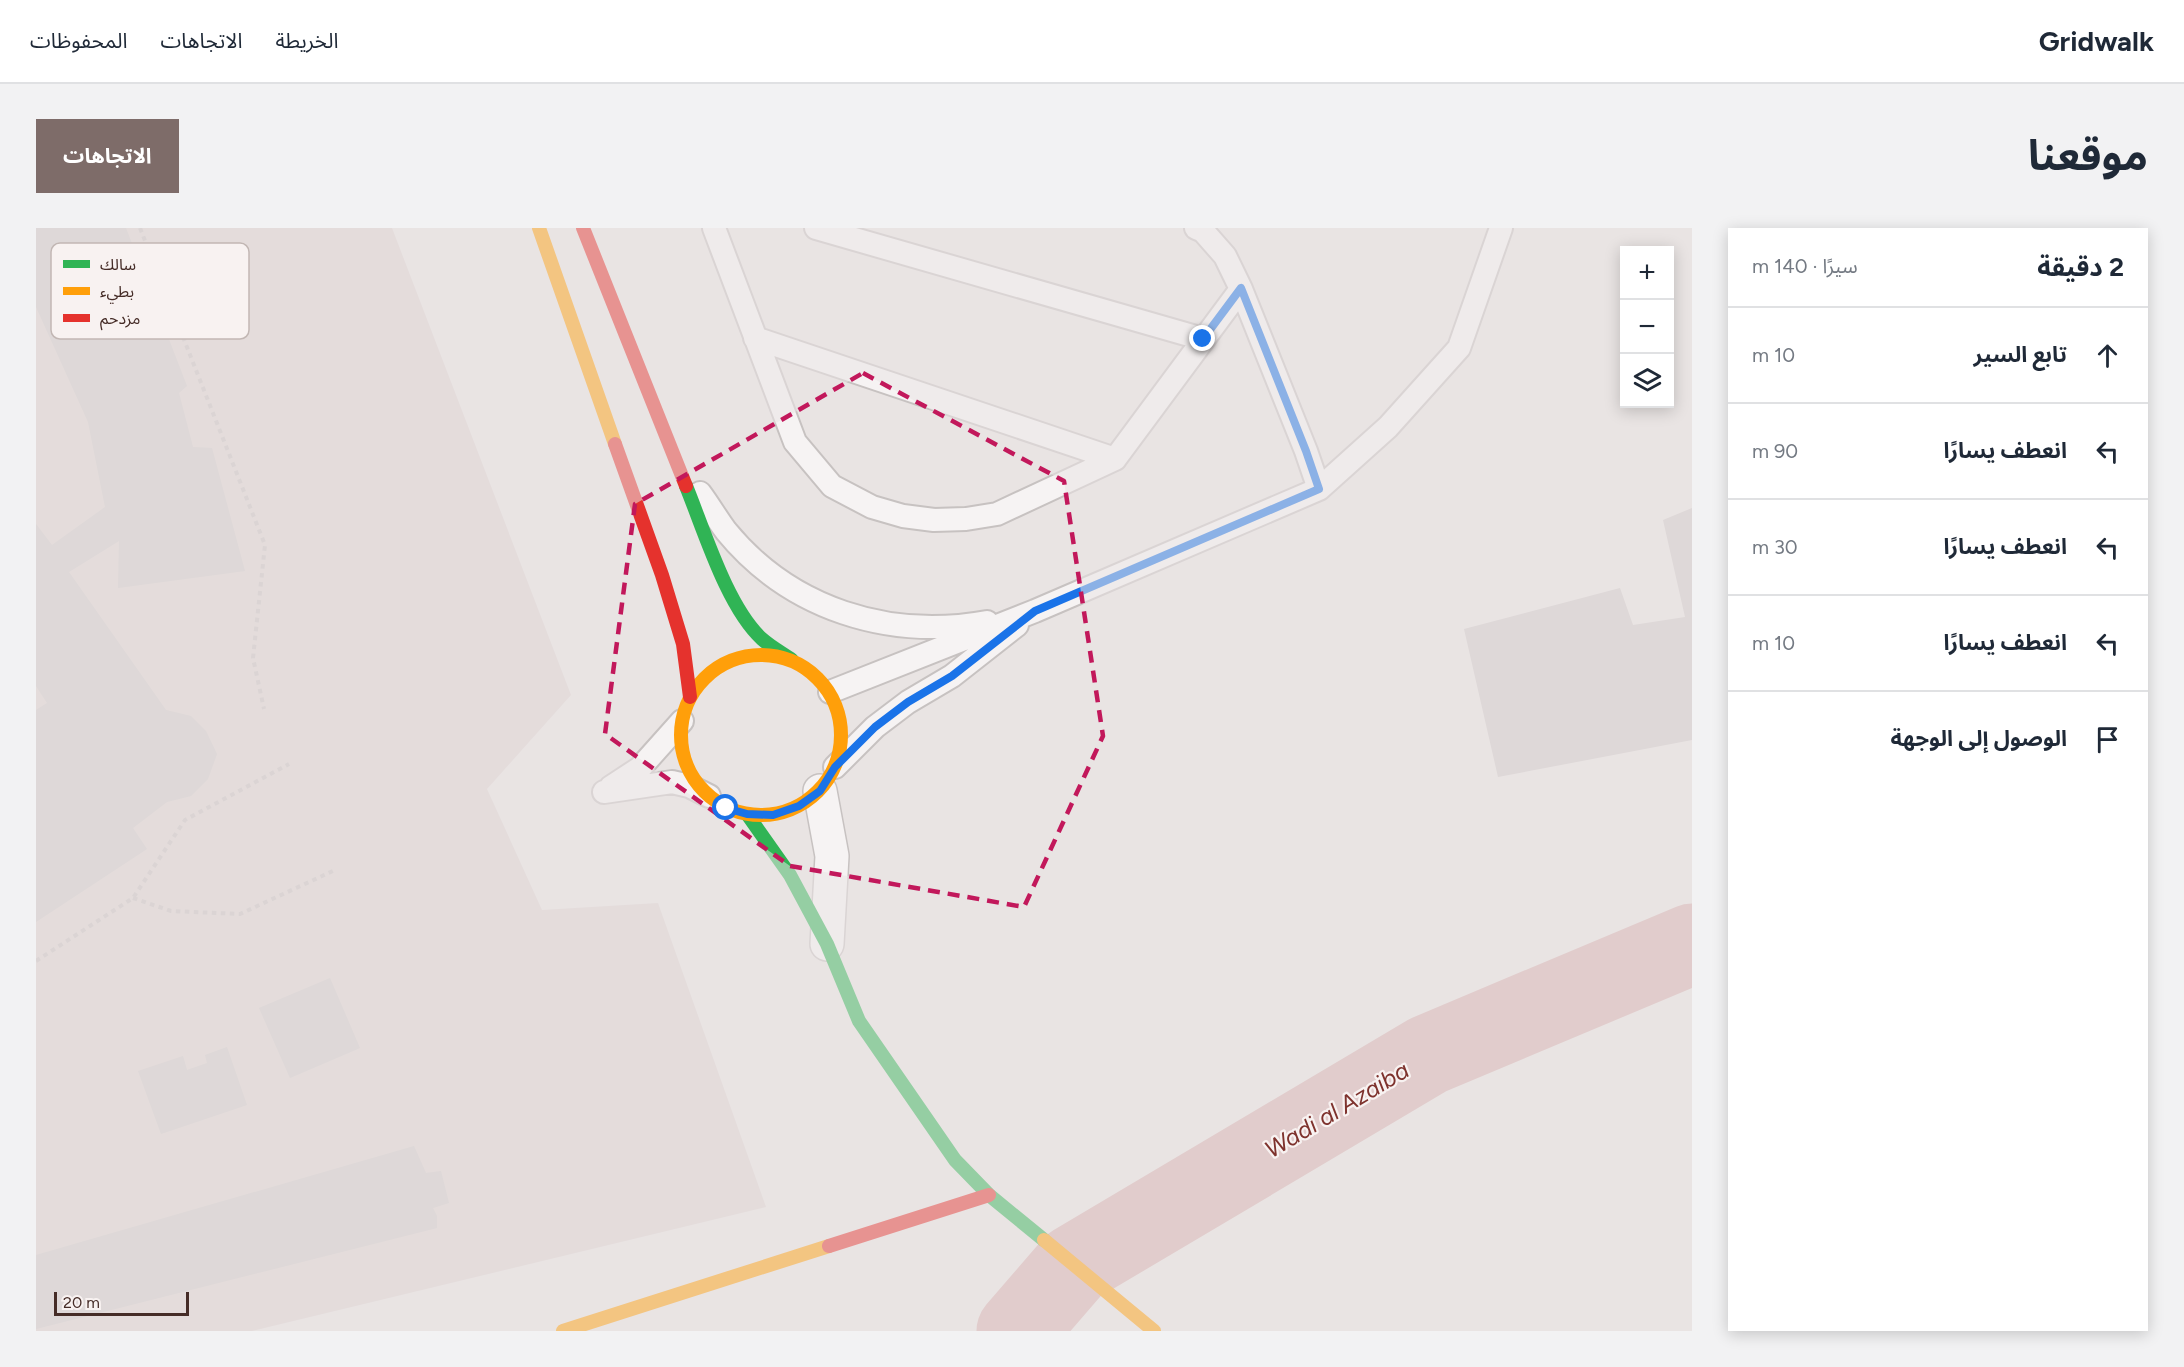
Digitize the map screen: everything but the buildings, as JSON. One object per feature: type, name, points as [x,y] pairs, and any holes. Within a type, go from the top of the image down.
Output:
[{"type":"street","points":[[539,228],[662,575],[683,644],[690,697]]},
{"type":"street","points":[[583,228],[723,577],[741,612],[761,638],[814,675],[830,693],[840,717],[842,742],[828,779],[832,856],[827,944]]},
{"type":"street","points":[[794,661],[770,655],[746,656],[723,664],[704,678],[690,697],[682,720],[681,742],[685,761],[695,781],[709,796],[726,808],[747,814],[773,815],[799,806],[828,779]]},
{"type":"street","points":[[747,814],[790,875],[827,944],[859,1021],[955,1160],[989,1195],[1154,1331]]},
{"type":"street","points":[[563,1331],[989,1195]]},
{"type":"lane","points":[[714,228],[795,442],[832,486],[872,507],[903,516],[934,520],[966,519],[997,514],[1115,459],[1241,288]]},
{"type":"lane","points":[[816,228],[1203,339]]},
{"type":"lane","points":[[1196,228],[1203,231],[1225,256],[1241,288],[1319,489]]},
{"type":"lane","points":[[830,693],[1035,611],[1319,489],[1388,427],[1459,348],[1501,228]]},
{"type":"lane","points":[[755,338],[1115,459]]},
{"type":"lane","points":[[680,470],[701,493],[726,531],[761,566],[809,599],[856,618],[898,626],[984,623],[1035,611]]},
{"type":"lane","points":[[828,779],[875,727],[908,702],[952,676],[1035,611]]},
{"type":"lane","points":[[682,720],[640,768],[604,792],[672,782],[689,786],[709,796]]},
{"type":"path","points":[[140,228],[146,243]]},
{"type":"path","points":[[184,339],[266,545],[254,658],[264,709]]},
{"type":"path","points":[[36,961],[133,898],[185,820],[289,764]]},
{"type":"path","points":[[133,898],[171,911],[240,914],[335,870]]},
{"type":"highlighted area","points":[[863,373],[1064,481],[1103,736],[1024,907],[790,866],[605,734],[635,504]]},
{"type":"shaded area","points":[[36,228],[392,228],[571,695],[487,789],[542,910],[658,903],[766,1207],[252,1331],[36,1331]]},
{"type":"waterway","name":"Wadi al Azaiba","points":[[1017,1331],[1074,1265],[1428,1055],[1692,944]]},
{"type":"traffic: fast","points":[[686,486],[718,567],[738,608],[762,639],[792,660]]},
{"type":"traffic: fast","points":[[747,814],[790,875],[827,944],[859,1021],[955,1160],[989,1195],[1044,1240]]},
{"type":"traffic: slow","points":[[539,228],[615,444]]},
{"type":"traffic: slow","points":[[761,655],[792,661],[818,678],[835,704],[841,735],[835,766],[818,792],[792,809],[761,815],[730,809],[704,792],[687,766],[681,735],[687,704],[704,678],[730,661],[761,655]]},
{"type":"traffic: slow","points":[[1044,1240],[1154,1331]]},
{"type":"traffic: slow","points":[[563,1331],[829,1246]]},
{"type":"traffic: jam","points":[[583,228],[686,486]]},
{"type":"traffic: jam","points":[[615,444],[662,575],[683,644],[690,697]]},
{"type":"traffic: jam","points":[[829,1246],[989,1195]]},
{"type":"route","points":[[726,808],[747,814],[773,815],[799,806],[820,791],[835,767],[875,727],[908,702],[952,676],[1035,611],[1319,489],[1241,288],[1203,339]]}]
